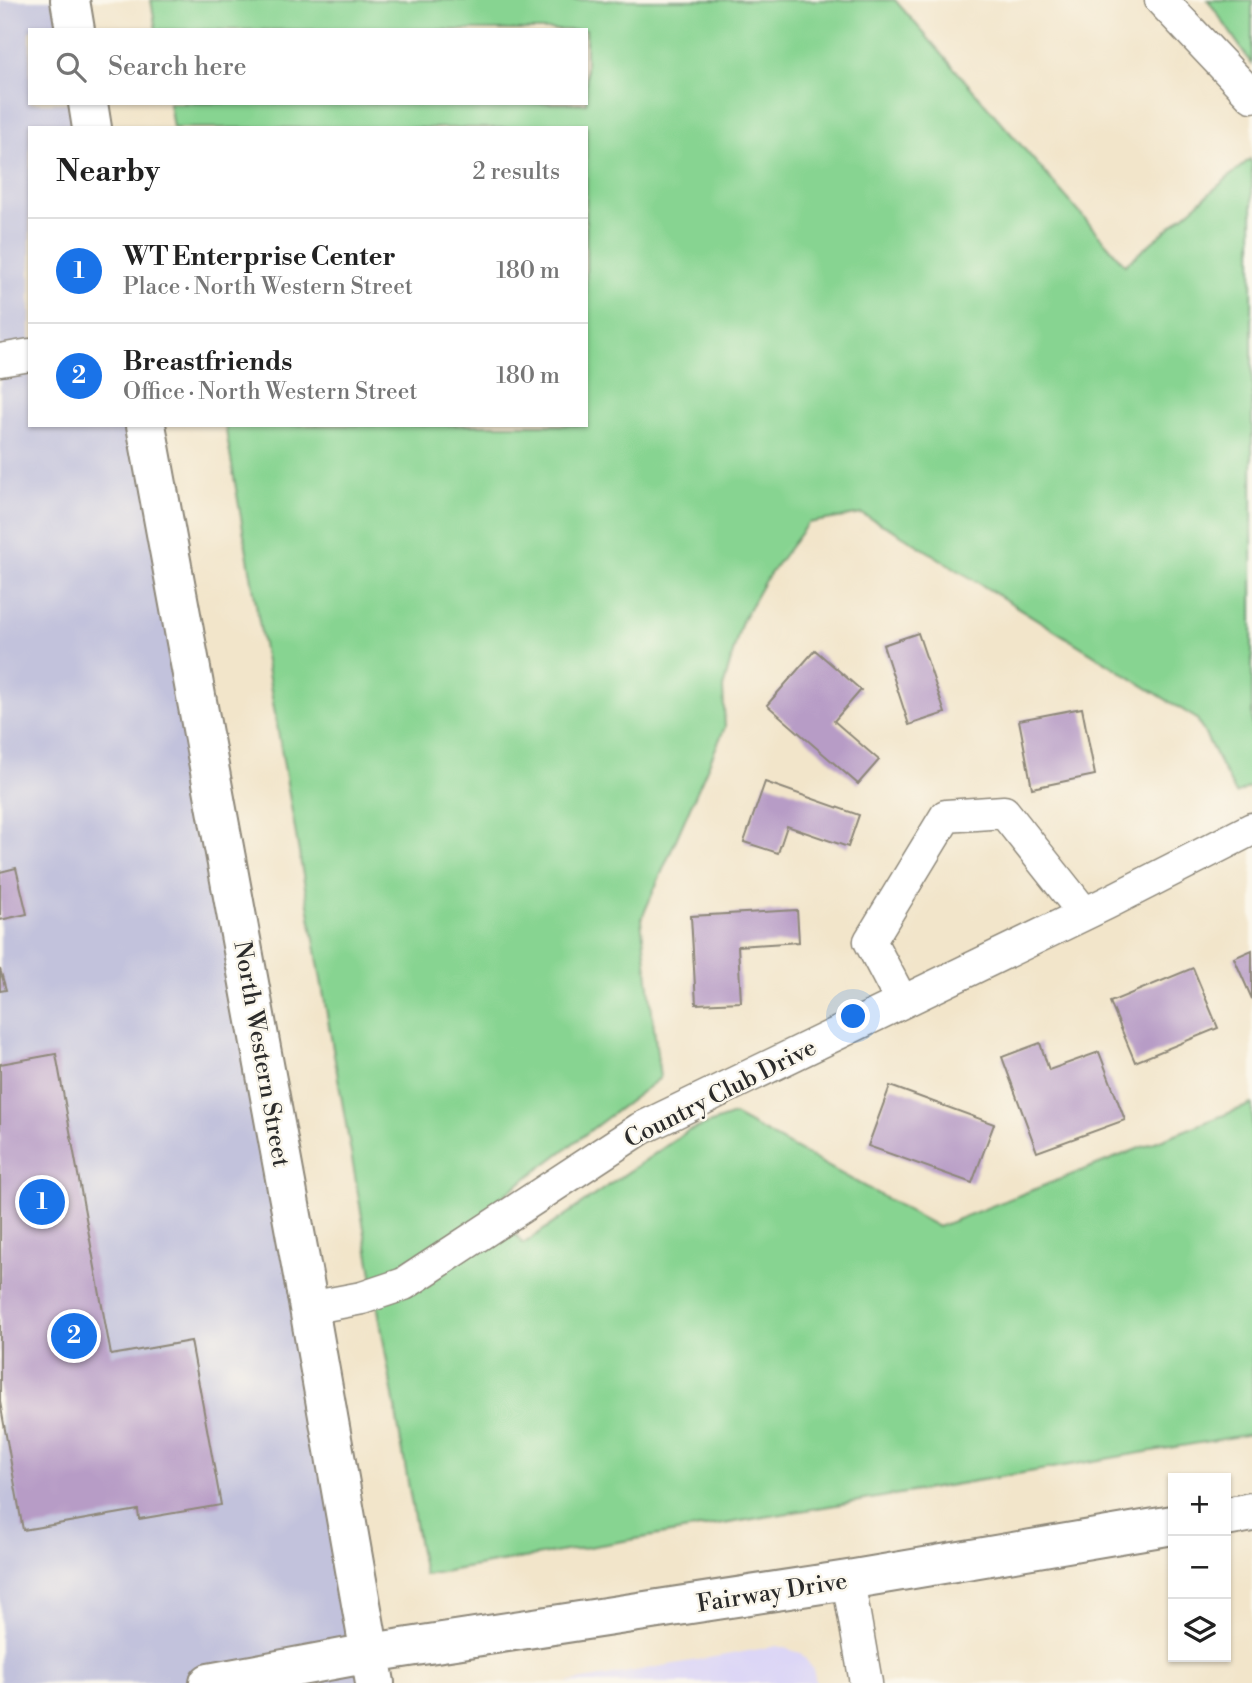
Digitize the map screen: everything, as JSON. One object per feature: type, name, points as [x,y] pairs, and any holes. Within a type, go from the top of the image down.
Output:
[{"type":"main road","points":[[70,0],[75,28]]},
{"type":"main road","points":[[88,105],[92,126]]},
{"type":"main road","name":"North Western Street","points":[[146,427],[309,1308],[372,1668]]},
{"type":"main road","points":[[1231,1516],[1252,1512]]},
{"type":"main road","name":"Fairway Drive","points":[[209,1683],[372,1668],[848,1580],[1168,1526]]},
{"type":"street","points":[[1161,0],[1252,96]]},
{"type":"street","points":[[0,360],[28,355]]},
{"type":"street","points":[[902,1002],[870,941],[946,816],[1004,812],[1084,914]]},
{"type":"street","name":"Country Club Drive","points":[[309,1308],[362,1298],[404,1284],[640,1129],[1084,914],[1252,829]]},
{"type":"street","points":[[848,1580],[866,1683]]},
{"type":"shaded area","points":[[0,0],[70,0],[75,28],[28,28],[28,105],[88,105],[92,126],[28,126],[28,427],[146,427],[375,1683],[0,1683]]},
{"type":"shaded area","points":[[777,1646],[801,1653],[813,1669],[816,1683],[566,1683]]},
{"type":"green space","points":[[151,0],[895,0],[1125,265],[1250,159],[1252,786],[1236,794],[1197,719],[895,531],[862,514],[808,523],[764,582],[742,621],[723,688],[725,727],[641,920],[660,1078],[503,1196],[497,1208],[523,1244],[688,1131],[734,1115],[938,1227],[1252,1104],[1252,1434],[424,1575],[225,427],[588,427],[588,126],[173,126],[169,105],[588,105],[588,28],[156,28]]},
{"type":"green space","points":[[1208,0],[1252,0],[1252,64]]},
{"type":"building","points":[[918,633],[945,713],[909,725],[883,645]]},
{"type":"building","points":[[815,650],[861,690],[834,721],[879,760],[858,784],[767,705]]},
{"type":"building","points":[[1082,708],[1095,775],[1032,788],[1019,720]]},
{"type":"building","points":[[765,782],[859,815],[848,847],[787,826],[778,853],[744,842]]},
{"type":"building","points":[[16,868],[27,914],[0,920],[0,872]]},
{"type":"building","points":[[797,910],[799,942],[738,946],[741,1002],[696,1004],[691,916]]},
{"type":"building","points":[[1252,950],[1252,999],[1234,958]]},
{"type":"building","points":[[1193,968],[1218,1028],[1135,1062],[1110,1002]]},
{"type":"building","points":[[0,969],[6,990],[0,991]]},
{"type":"building","points":[[1040,1043],[1049,1070],[1099,1052],[1125,1120],[1037,1152],[1002,1057]]},
{"type":"building","points":[[56,1054],[111,1355],[191,1341],[221,1505],[139,1519],[138,1510],[23,1530],[0,1402],[0,1064]]},
{"type":"building","points":[[890,1086],[994,1124],[972,1183],[868,1146]]},
{"type":"place","name":"WT Enterprise Center","points":[[42,1202]]},
{"type":"place","name":"Breastfriends","points":[[74,1336]]}]
